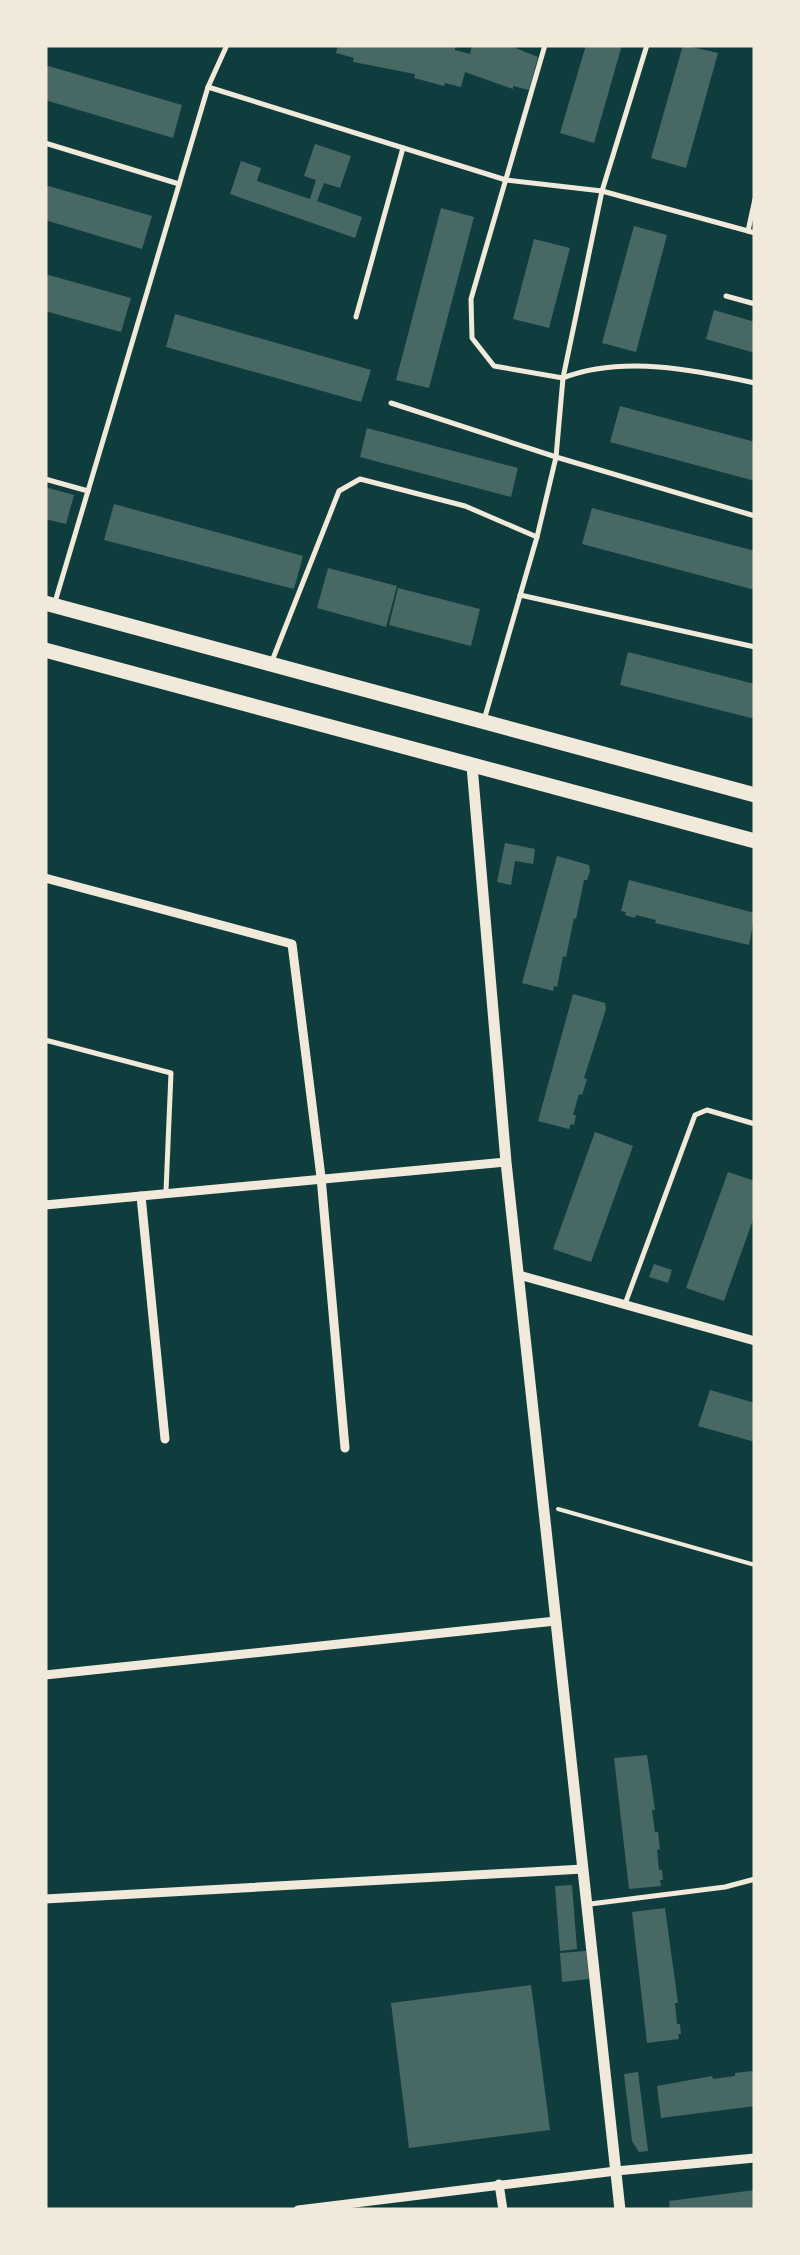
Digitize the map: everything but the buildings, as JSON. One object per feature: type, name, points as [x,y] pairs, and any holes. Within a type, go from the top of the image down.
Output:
[{"type":"main road","points":[[50,604],[755,795]]},
{"type":"main road","points":[[45,650],[755,842]]},
{"type":"street","points":[[472,766],[506,1162],[620,2210]]},
{"type":"street","points":[[45,878],[292,944],[321,1177],[346,1448]]},
{"type":"street","points":[[45,1205],[506,1162]]},
{"type":"street","points":[[141,1196],[165,1439]]},
{"type":"street","points":[[519,1275],[755,1341]]},
{"type":"street","points":[[45,1675],[556,1622]]},
{"type":"street","points":[[45,1899],[583,1869]]},
{"type":"street","points":[[298,2210],[616,2170],[755,2158]]},
{"type":"street","points":[[500,2184],[503,2210]]},
{"type":"lane","points":[[50,604],[88,491],[208,88],[228,45]]},
{"type":"lane","points":[[545,45],[472,299],[472,338],[494,366],[563,378],[589,368],[656,368],[708,373],[755,384]]},
{"type":"lane","points":[[483,723],[556,458],[563,378],[602,191],[647,45]]},
{"type":"lane","points":[[208,88],[506,180],[602,191],[752,232],[755,199]]},
{"type":"lane","points":[[45,143],[180,184]]},
{"type":"lane","points":[[356,316],[403,148]]},
{"type":"lane","points":[[726,296],[755,304]]},
{"type":"lane","points":[[391,403],[556,458],[755,516]]},
{"type":"lane","points":[[45,478],[88,491]]},
{"type":"lane","points":[[271,664],[339,490],[360,479],[466,506],[537,537]]},
{"type":"lane","points":[[520,595],[755,647]]},
{"type":"lane","points":[[45,1040],[171,1073],[166,1191]]},
{"type":"lane","points":[[625,1304],[695,1114],[707,1110],[755,1124]]},
{"type":"lane","points":[[587,1904],[725,1887],[755,1879]]},
{"type":"path","points":[[544,1505],[755,1565]]}]
